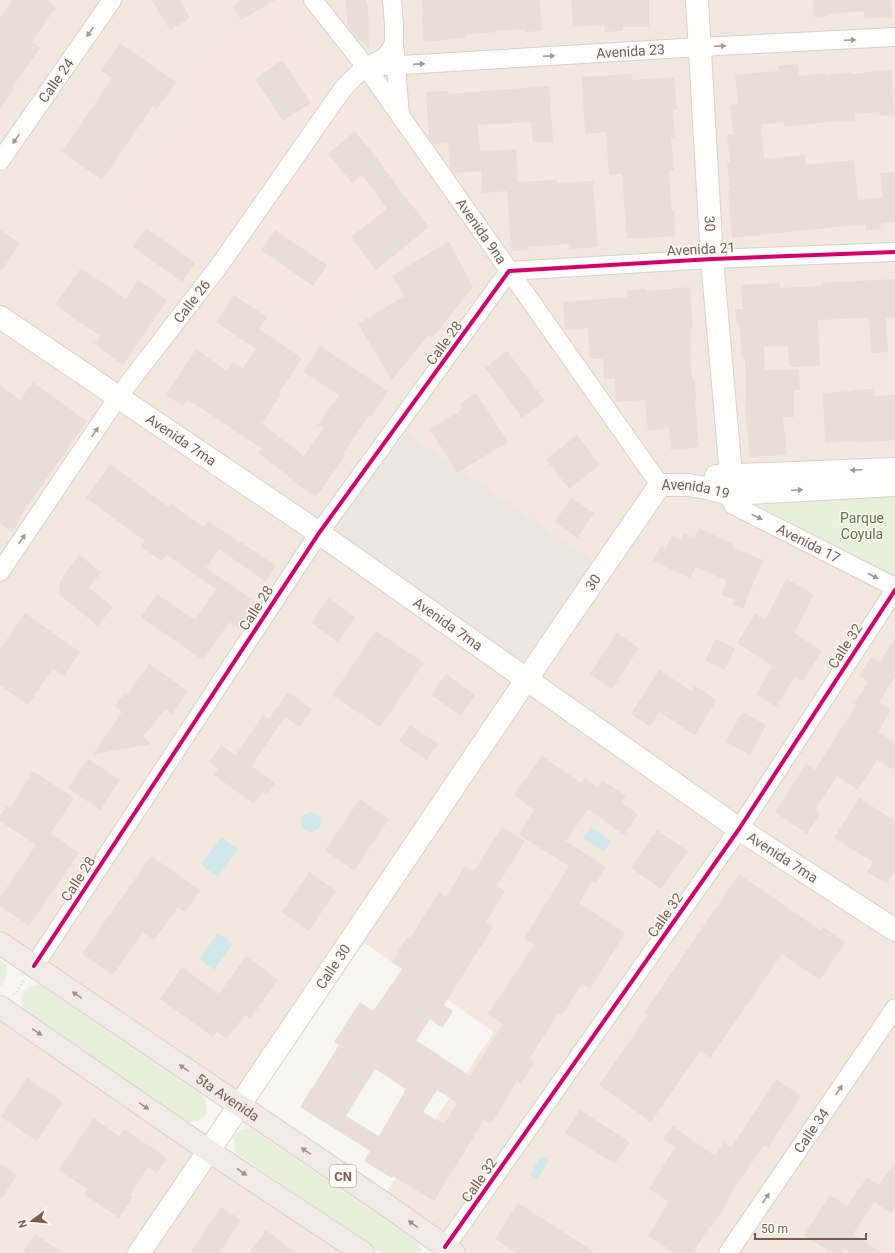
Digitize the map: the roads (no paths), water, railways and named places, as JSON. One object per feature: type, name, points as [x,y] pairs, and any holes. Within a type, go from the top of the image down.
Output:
[{"type":"highway","name":"5ta Avenida","points":[[0,943],[382,1202],[449,1250]]},
{"type":"highway","points":[[2,1011],[363,1253]]},
{"type":"main road","name":"30","points":[[697,0],[712,259],[730,485]]},
{"type":"main road","name":"Avenida 7ma","points":[[0,317],[319,533],[739,829],[895,930]]},
{"type":"main road","name":"Avenida 19","points":[[660,485],[688,485],[707,488],[895,469]]},
{"type":"main road","name":"30","points":[[526,678],[660,485]]},
{"type":"main road","name":"Avenida 19","points":[[730,485],[895,485]]},
{"type":"main road","name":"Calle 30","points":[[139,1253],[240,1106],[526,678]]},
{"type":"street","name":"Calle 24","points":[[0,161],[112,0]]},
{"type":"street","name":"Avenida 9na","points":[[313,0],[366,68],[660,485]]},
{"type":"street","points":[[392,0],[400,116]]},
{"type":"street","name":"Avenida 23","points":[[366,68],[700,47],[895,38]]},
{"type":"street","name":"Calle 26","points":[[0,572],[118,397],[219,266],[342,90],[348,82],[366,68],[383,59],[390,52],[394,42]]},
{"type":"street","name":"Avenida 21","points":[[509,271],[712,259],[895,252]]},
{"type":"street","name":"Calle 28","points":[[34,966],[319,533],[509,271]]},
{"type":"street","name":"Avenida 17","points":[[730,485],[733,505],[895,589]]},
{"type":"street","name":"Calle 32","points":[[449,1250],[739,829],[895,589]]},
{"type":"street","name":"Calle 34","points":[[728,1253],[895,1008]]},
{"type":"water","points":[[311,812],[318,815],[321,822],[318,829],[311,832],[304,829],[301,822],[304,815]]},
{"type":"water","points":[[591,827],[611,841],[604,852],[583,838]]},
{"type":"water","points":[[221,837],[238,849],[218,877],[201,865]]},
{"type":"water","points":[[218,933],[233,944],[214,970],[199,959]]},
{"type":"water","points":[[541,1156],[549,1161],[537,1179],[530,1174]]},
{"type":"park label","name":"Parque Coyula","points":[[862,526]]}]
